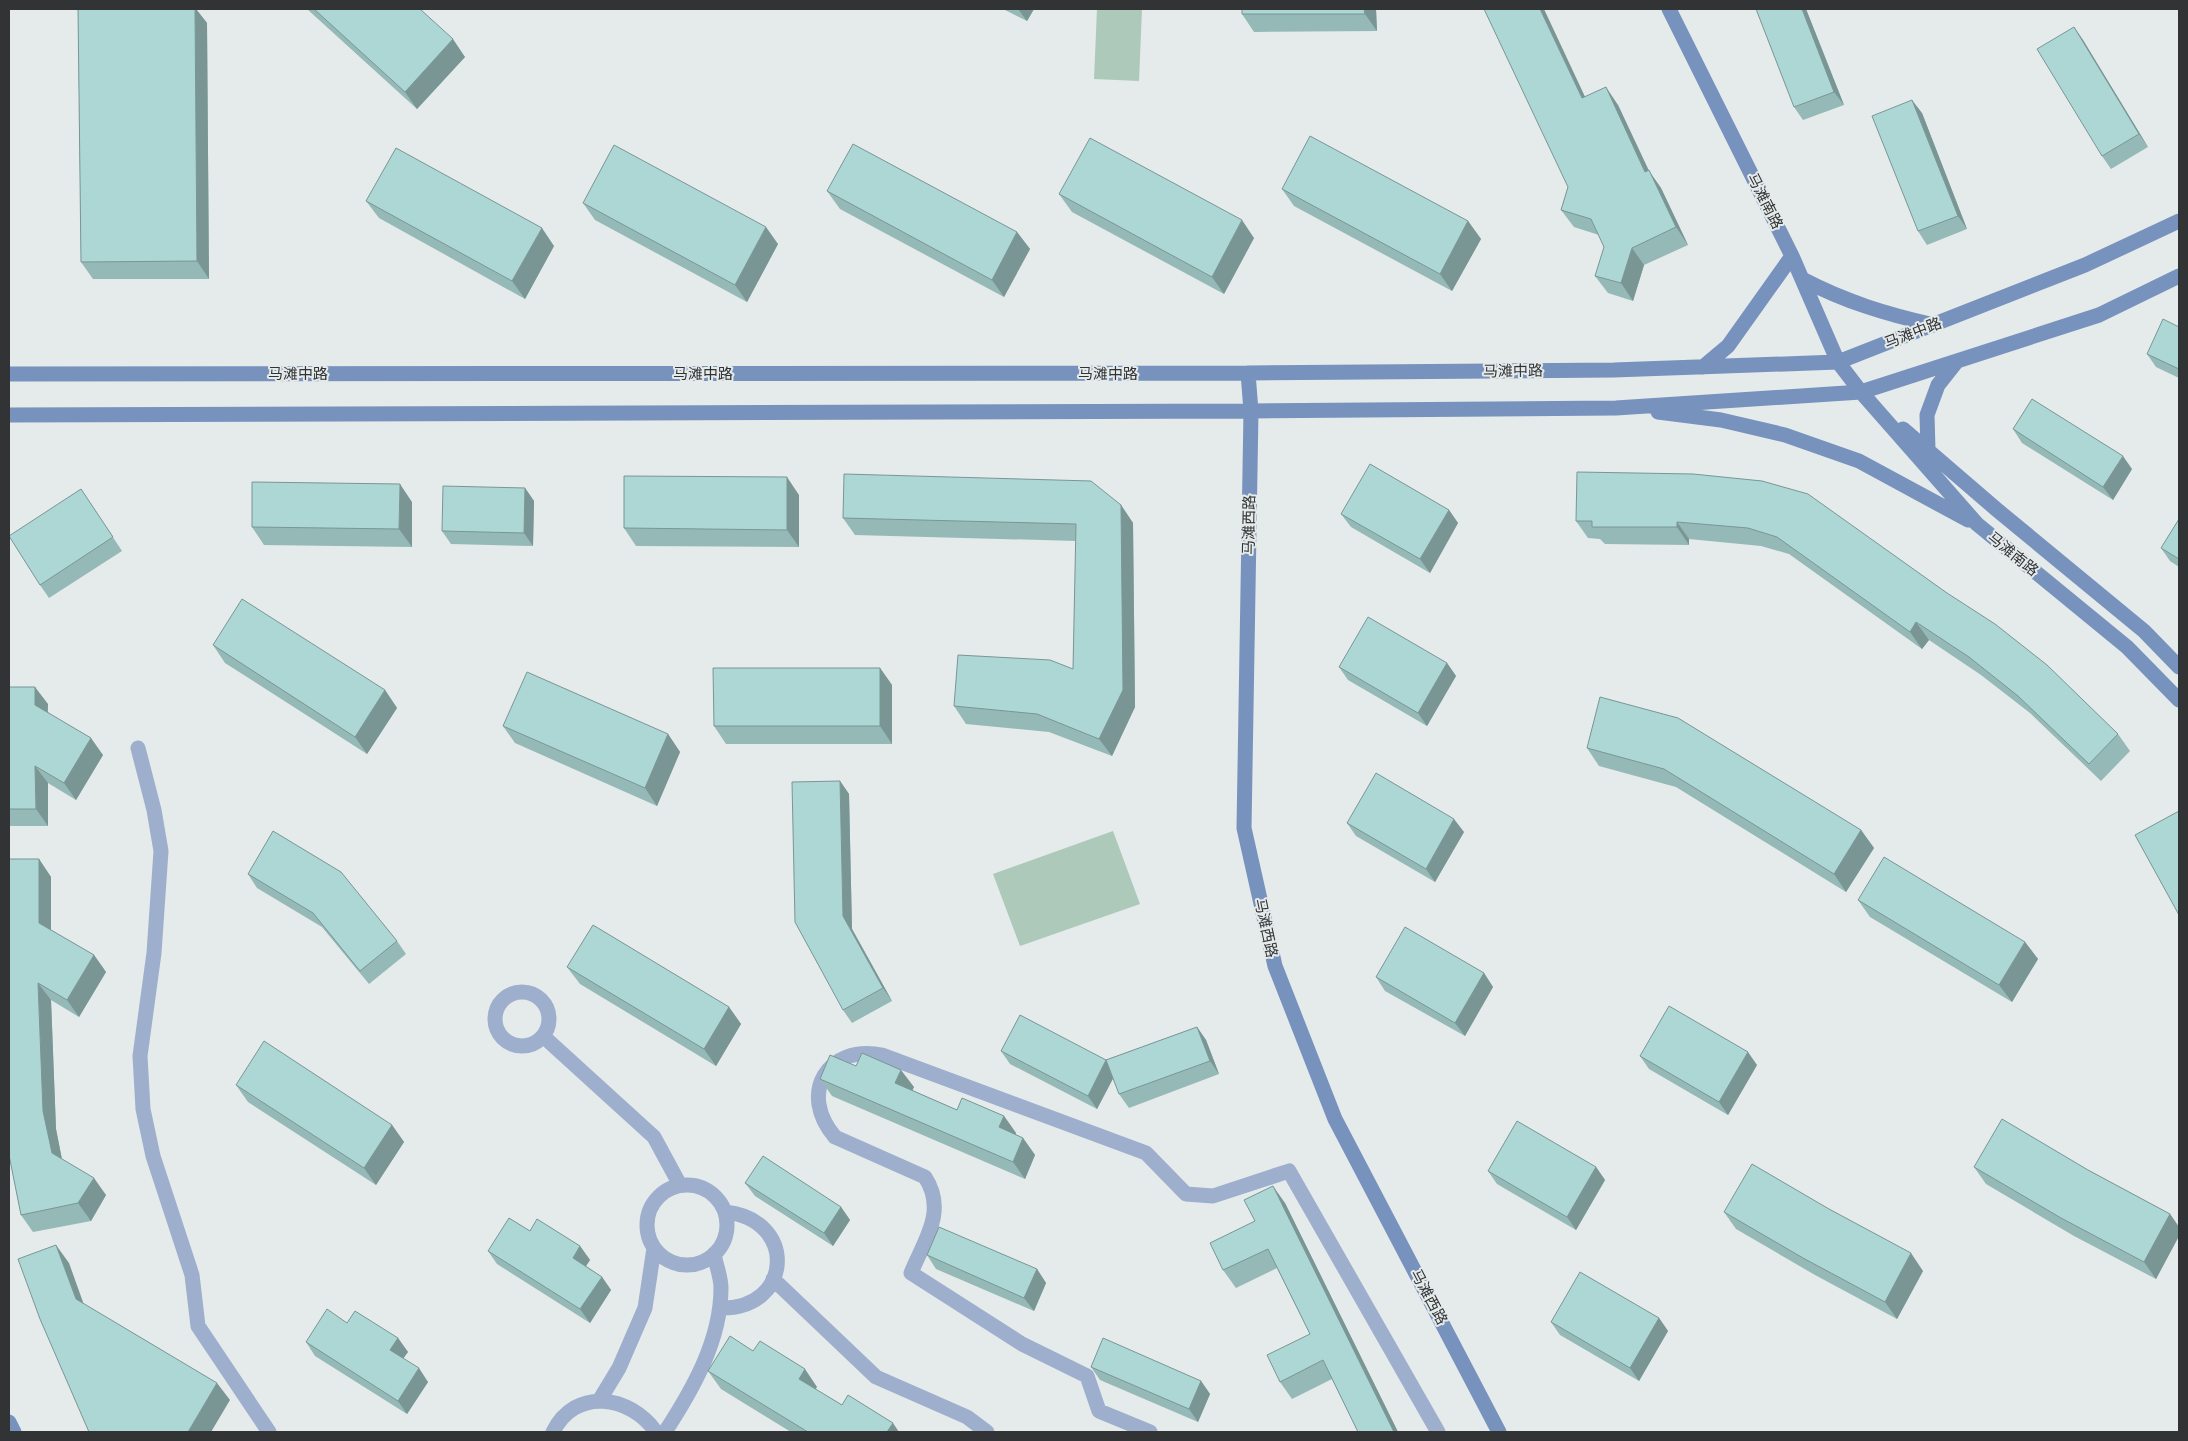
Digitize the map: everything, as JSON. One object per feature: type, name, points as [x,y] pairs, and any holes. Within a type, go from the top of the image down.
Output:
[{"type":"main road","name":"马滩南路","points":[[1669,9],[1792,256],[1838,362],[1860,392],[1976,524],[2127,647],[2179,700]]},
{"type":"main road","name":"马滩中路","points":[[9,374],[1248,374],[1614,370],[1838,362],[2085,265],[2179,220]]},
{"type":"main road","points":[[1703,367],[1728,346],[1792,256]]},
{"type":"main road","points":[[9,415],[1616,408],[1860,392],[2099,315],[2179,276]]},
{"type":"main road","points":[[1802,279],[1822,290],[1880,312],[1934,325]]},
{"type":"main road","points":[[1928,450],[1927,415],[1938,385],[1956,361]]},
{"type":"main road","name":"马滩西路","points":[[1248,374],[1251,411],[1244,828],[1274,966],[1335,1118],[1499,1432]]},
{"type":"main road","name":"马滩南路","points":[[1860,392],[2144,631],[2179,667]]},
{"type":"main road","points":[[1616,408],[1721,420],[1785,435],[1859,461],[1976,524]]},
{"type":"main road","points":[[9,1423],[14,1432]]},
{"type":"street","points":[[138,748],[154,810],[161,851],[154,953],[140,1056],[143,1108],[154,1156],[192,1275],[198,1326],[269,1432]]},
{"type":"street","points":[[543,1036],[654,1137],[680,1185]]},
{"type":"street","points":[[1150,1432],[1099,1411],[1087,1376],[1022,1344],[910,1273],[935,1212],[935,1199],[932,1188],[925,1177],[835,1137],[825,1126],[819,1112],[818,1097],[820,1083],[828,1070],[839,1060],[853,1054],[868,1052],[882,1056],[1146,1153],[1186,1194],[1213,1196],[1289,1171],[1438,1432]]},
{"type":"street","points":[[691,1185],[712,1194],[720,1202],[725,1212],[727,1223],[726,1235],[722,1246],[705,1261],[682,1265],[666,1259],[654,1248],[648,1237],[646,1226],[652,1204],[659,1195],[669,1188],[691,1185]]},
{"type":"street","points":[[720,1308],[736,1308],[752,1303],[764,1293],[773,1279],[777,1263],[775,1247],[768,1232],[757,1221],[742,1214],[725,1212]]},
{"type":"street","points":[[599,1401],[619,1368],[645,1308],[654,1248]]},
{"type":"street","points":[[665,1432],[684,1403],[709,1349],[719,1318],[721,1286],[714,1254]]},
{"type":"street","points":[[773,1279],[876,1377],[967,1417],[987,1432]]},
{"type":"street","points":[[553,1432],[559,1420],[570,1409],[584,1403],[599,1401],[618,1404],[635,1411],[650,1423],[656,1432]]},
{"type":"green space","points":[[1097,9],[1142,9],[1139,81],[1094,79]]},
{"type":"green space","points":[[1113,831],[1140,904],[1020,946],[993,874]]},
{"type":"building","points":[[78,9],[195,9],[197,261],[81,262]]},
{"type":"building","points":[[314,9],[420,9],[453,39],[405,92]]},
{"type":"building","points":[[1242,9],[1364,9],[1365,14],[1242,14]]},
{"type":"building","points":[[1484,9],[1540,9],[1582,98],[1606,87],[1645,172],[1649,170],[1676,227],[1632,248],[1621,283],[1595,276],[1604,247],[1591,219],[1561,210],[1568,187]]},
{"type":"building","points":[[1756,9],[1802,9],[1834,92],[1794,107]]},
{"type":"building","points":[[2074,27],[2139,134],[2102,156],[2037,49]]},
{"type":"building","points":[[1912,100],[1958,216],[1918,231],[1872,116]]},
{"type":"building","points":[[1310,136],[1468,221],[1440,274],[1282,189]]},
{"type":"building","points":[[1090,138],[1242,220],[1212,277],[1059,194]]},
{"type":"building","points":[[853,144],[1017,232],[992,280],[827,191]]},
{"type":"building","points":[[614,145],[766,227],[735,285],[583,203]]},
{"type":"building","points":[[396,148],[542,228],[512,281],[366,201]]},
{"type":"building","points":[[2163,319],[2179,327],[2179,369],[2147,354]]},
{"type":"building","points":[[2032,399],[2123,456],[2103,487],[2013,429]]},
{"type":"building","points":[[1370,464],[1449,510],[1420,559],[1341,514]]},
{"type":"building","points":[[1577,472],[1693,474],[1762,481],[1808,494],[1947,593],[1995,624],[2047,665],[2118,734],[2089,764],[2018,696],[1969,657],[1916,622],[1910,632],[1777,537],[1748,528],[1677,522],[1677,527],[1592,527],[1592,521],[1576,521]]},
{"type":"building","points":[[844,474],[1091,481],[1121,505],[1123,690],[1099,739],[1037,714],[954,706],[958,655],[1050,660],[1073,669],[1076,524],[843,518]]},
{"type":"building","points":[[624,476],[787,477],[787,530],[624,528]]},
{"type":"building","points":[[252,482],[400,484],[399,529],[252,527]]},
{"type":"building","points":[[443,486],[525,488],[524,533],[442,531]]},
{"type":"building","points":[[81,489],[113,537],[40,585],[9,536]]},
{"type":"building","points":[[2179,519],[2179,559],[2161,548]]},
{"type":"building","points":[[242,599],[385,690],[355,737],[213,645]]},
{"type":"building","points":[[1368,617],[1447,663],[1418,713],[1339,667]]},
{"type":"building","points":[[713,668],[880,668],[880,726],[714,726]]},
{"type":"building","points":[[527,672],[668,734],[645,788],[503,726]]},
{"type":"building","points":[[9,687],[35,687],[35,705],[91,738],[64,783],[35,766],[36,809],[9,809]]},
{"type":"building","points":[[1600,697],[1678,718],[1861,830],[1834,874],[1664,769],[1587,748]]},
{"type":"building","points":[[1376,773],[1454,819],[1426,869],[1347,823]]},
{"type":"building","points":[[840,781],[843,916],[883,988],[843,1010],[795,922],[792,782]]},
{"type":"building","points":[[2179,811],[2179,915],[2135,835]]},
{"type":"building","points":[[273,831],[341,872],[397,941],[360,971],[313,913],[248,874]]},
{"type":"building","points":[[1884,857],[2025,942],[1999,985],[1858,900]]},
{"type":"building","points":[[9,859],[39,859],[39,923],[94,955],[67,1000],[38,983],[43,1111],[52,1153],[94,1178],[78,1203],[21,1215],[9,1155]]},
{"type":"building","points":[[593,925],[729,1007],[704,1049],[567,967]]},
{"type":"building","points":[[1405,927],[1484,973],[1455,1023],[1376,977]]},
{"type":"building","points":[[1669,1006],[1748,1052],[1719,1102],[1640,1056]]},
{"type":"building","points":[[1020,1015],[1106,1060],[1088,1096],[1001,1051]]},
{"type":"building","points":[[1197,1027],[1210,1061],[1119,1094],[1106,1060]]},
{"type":"building","points":[[264,1041],[392,1125],[364,1168],[236,1085]]},
{"type":"building","points":[[862,1053],[901,1070],[895,1083],[957,1110],[962,1098],[1004,1116],[999,1127],[1023,1138],[1013,1162],[820,1079],[830,1055],[856,1066]]},
{"type":"building","points":[[2002,1119],[2088,1170],[2170,1214],[2144,1262],[2061,1218],[1974,1167]]},
{"type":"building","points":[[1517,1121],[1596,1167],[1567,1217],[1488,1171]]},
{"type":"building","points":[[763,1156],[841,1207],[824,1233],[745,1183]]},
{"type":"building","points":[[1752,1164],[1829,1209],[1911,1253],[1885,1302],[1803,1258],[1724,1212]]},
{"type":"building","points":[[1273,1186],[1394,1432],[1358,1432],[1323,1360],[1280,1382],[1267,1355],[1310,1334],[1268,1249],[1223,1270],[1210,1243],[1255,1221],[1244,1200]]},
{"type":"building","points":[[509,1218],[530,1231],[537,1219],[580,1246],[573,1258],[602,1277],[580,1309],[488,1251]]},
{"type":"building","points":[[939,1227],[1037,1269],[1024,1298],[927,1255]]},
{"type":"building","points":[[56,1245],[76,1299],[217,1383],[188,1432],[89,1432],[40,1319],[18,1259]]},
{"type":"building","points":[[1580,1272],[1659,1318],[1630,1368],[1551,1322]]},
{"type":"building","points":[[327,1309],[347,1323],[355,1311],[398,1338],[390,1350],[419,1368],[398,1401],[306,1342]]},
{"type":"building","points":[[730,1336],[753,1351],[760,1341],[805,1369],[799,1379],[842,1405],[848,1395],[893,1423],[887,1432],[808,1432],[708,1371]]},
{"type":"building","points":[[1103,1338],[1201,1381],[1189,1409],[1091,1367]]}]
